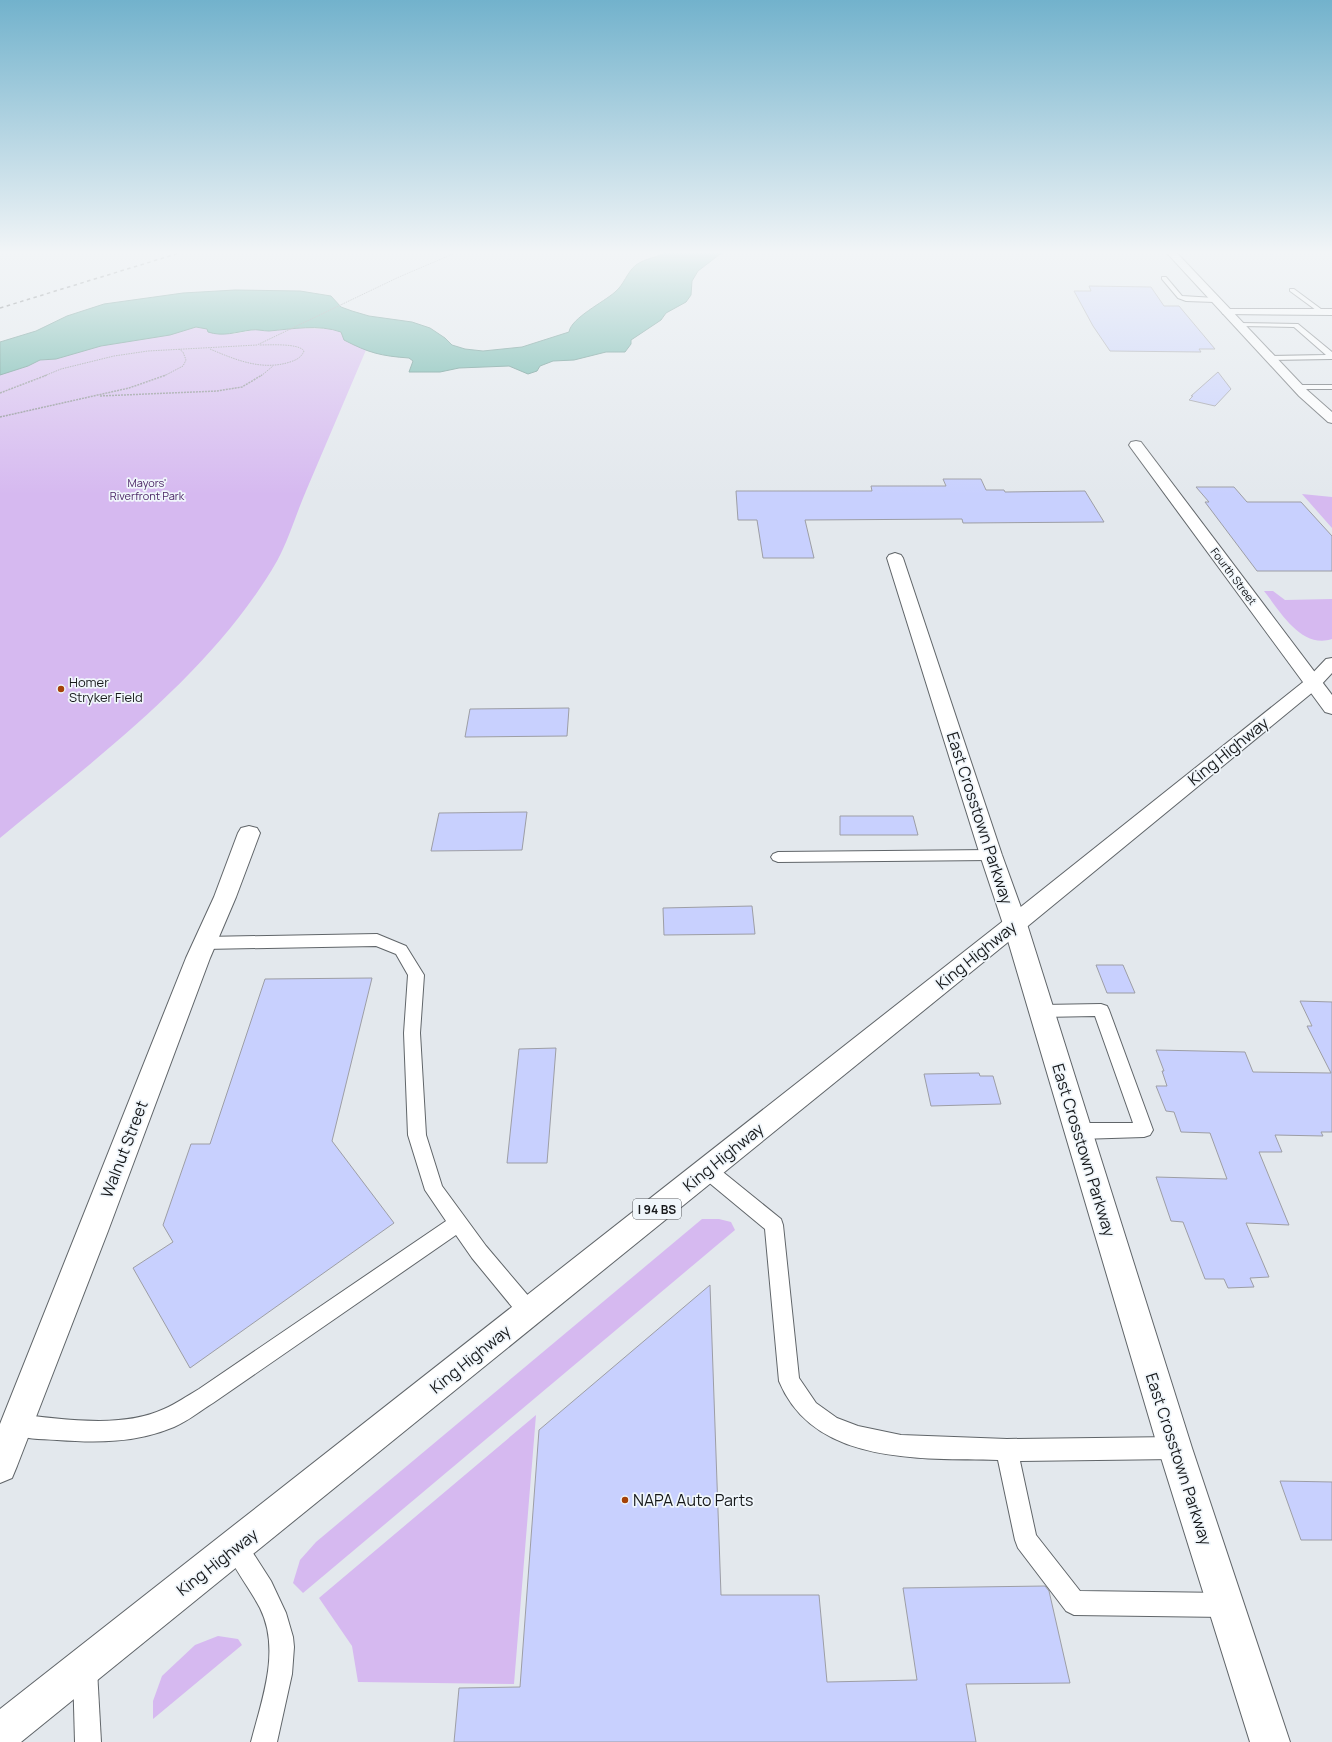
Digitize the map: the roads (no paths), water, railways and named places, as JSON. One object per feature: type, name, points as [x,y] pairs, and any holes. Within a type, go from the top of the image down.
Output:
[{"type":"street","points":[[1246,332],[1300,390],[1332,419]]},
{"type":"street","points":[[1300,390],[1332,432]]},
{"type":"street","name":"Fourth Street","points":[[1136,445],[1326,673],[1332,708]]},
{"type":"street","name":"East Crosstown Parkway","points":[[895,558],[991,855],[1015,924],[1175,1448],[1270,1742]]},
{"type":"street","name":"King Highway","points":[[0,1734],[1015,924],[1326,673]]},
{"type":"street","name":"Walnut Street","points":[[0,1466],[204,943],[225,897],[249,833]]},
{"type":"lane","points":[[1304,332],[1332,356]]},
{"type":"lane","points":[[1270,358],[1332,356]]},
{"type":"lane","points":[[1300,390],[1332,387]]},
{"type":"lane","points":[[778,857],[991,855]]},
{"type":"lane","points":[[204,943],[377,940],[400,950],[416,975],[412,1033],[417,1135],[434,1190],[479,1252],[530,1312]]},
{"type":"lane","points":[[1042,1011],[1101,1010],[1144,1130],[1079,1131]]},
{"type":"lane","points":[[707,1170],[774,1225],[790,1381],[809,1410],[830,1426],[858,1437],[901,1446],[1007,1450],[1175,1448]]},
{"type":"lane","points":[[16,1426],[74,1431],[123,1431],[167,1419],[206,1396],[458,1223]]},
{"type":"lane","points":[[1007,1450],[1026,1540],[1074,1603],[1226,1605]]},
{"type":"lane","points":[[236,1547],[262,1589],[274,1616],[281,1637],[280,1664],[264,1742]]},
{"type":"lane","points":[[85,1666],[88,1742]]},
{"type":"place","name":"Homer Stryker Field","points":[[61,689]]},
{"type":"place","name":"NAPA Auto Parts","points":[[625,1500]]},
{"type":"park label","name":"Mayors' Riverfront Park","points":[[147,488]]}]
